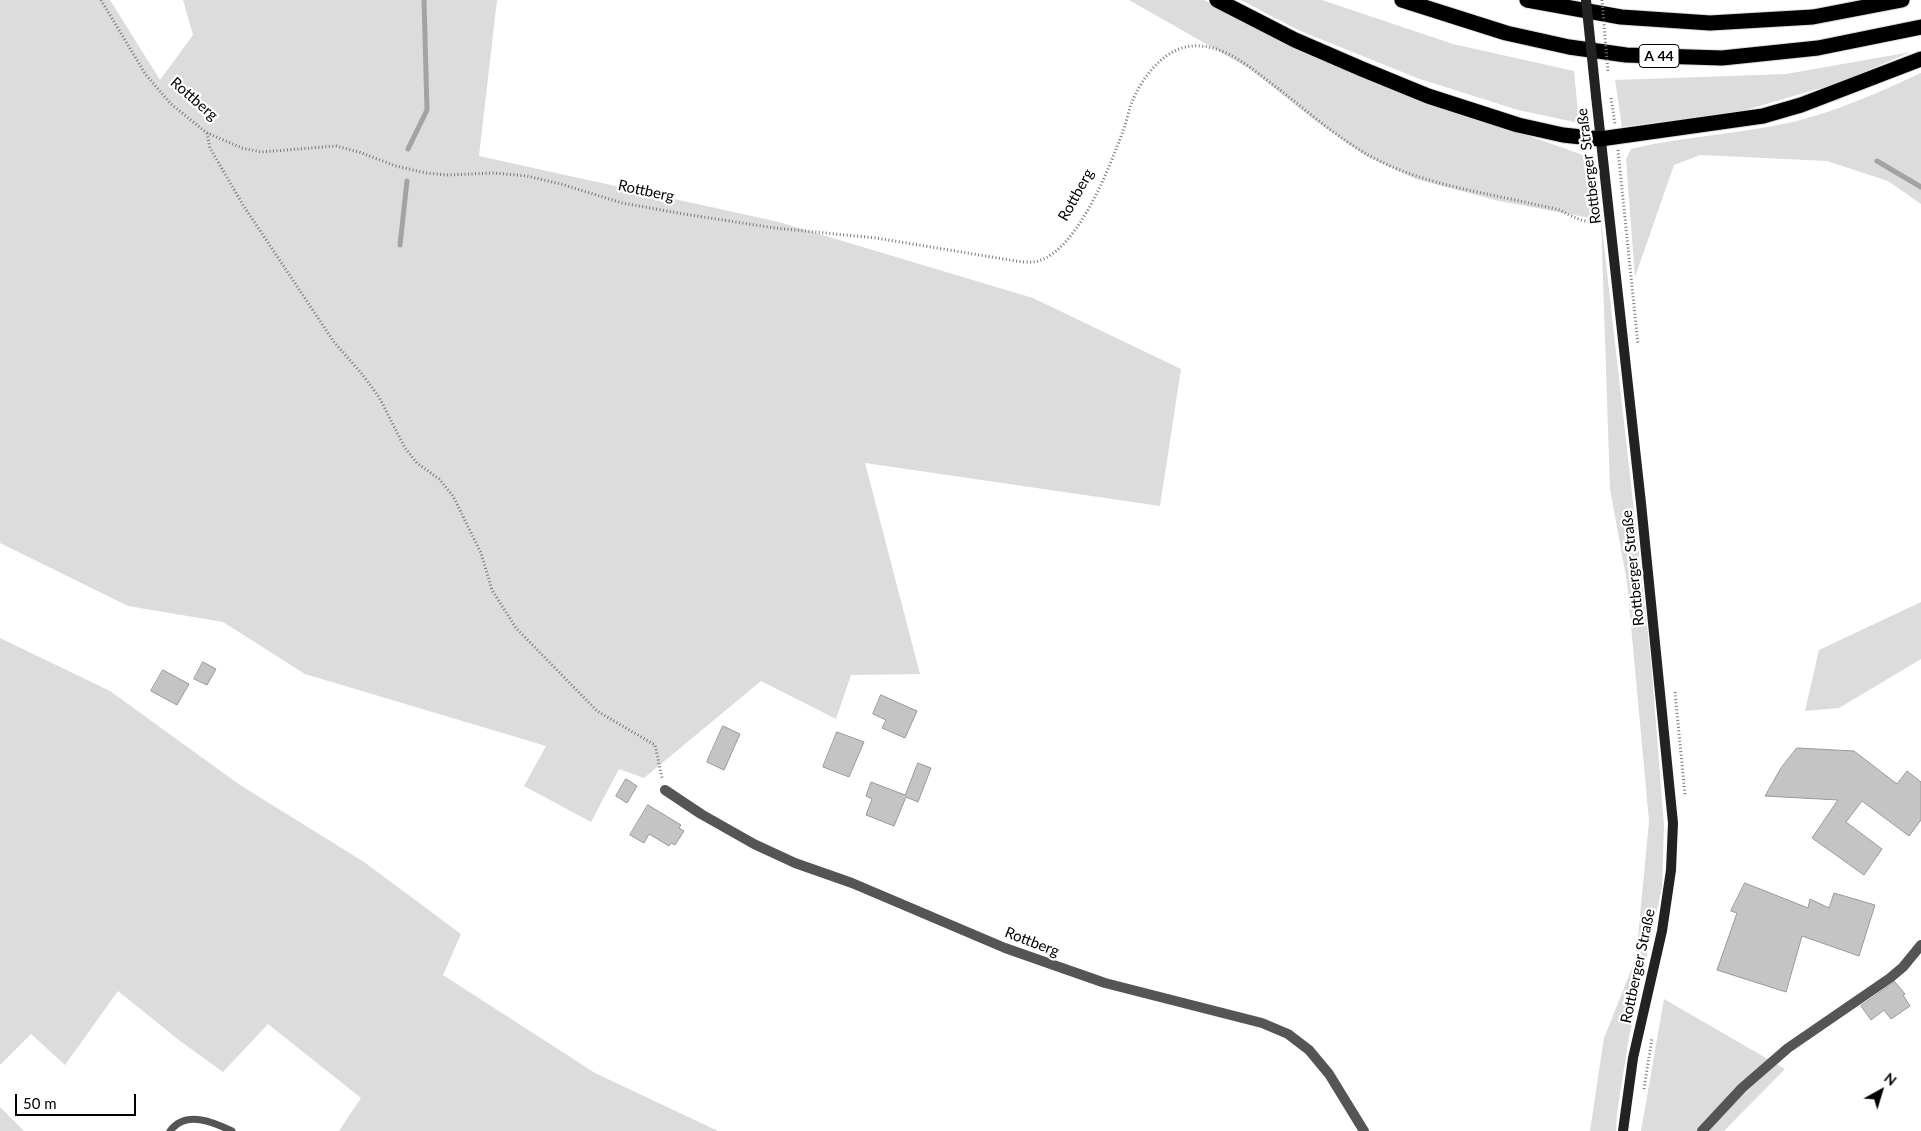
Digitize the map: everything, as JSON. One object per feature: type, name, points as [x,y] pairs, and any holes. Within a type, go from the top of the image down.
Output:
[{"type":"highway","points":[[1218,0],[1295,40],[1428,96],[1518,125],[1563,135],[1600,139],[1763,116],[1801,106],[1921,59]]},
{"type":"highway","name":"A 44","points":[[1402,0],[1506,32],[1569,46],[1626,55],[1722,58],[1818,48],[1921,27]]},
{"type":"highway","points":[[1527,0],[1621,17],[1710,23],[1813,17],[1902,0]]},
{"type":"main road","name":"Rottberger Straße","points":[[1586,0],[1660,684],[1673,823],[1671,870],[1662,931],[1633,1058],[1623,1131]]},
{"type":"street","name":"Rottberg","points":[[665,790],[701,814],[779,856],[860,886],[1006,948],[1105,984],[1262,1022],[1288,1034],[1309,1050],[1329,1074],[1364,1131]]},
{"type":"street","points":[[1702,1131],[1742,1088],[1788,1048],[1890,978],[1903,967],[1921,946]]},
{"type":"lane","points":[[170,1131],[175,1124],[200,1118],[232,1131]]},
{"type":"path","name":"Rottberg","points":[[100,0],[146,75],[171,104],[207,133],[242,148],[261,152],[336,146],[359,152],[396,166],[426,173],[448,175],[494,173],[527,176],[622,202],[775,228],[876,238],[1029,262],[1039,261],[1052,253],[1076,230],[1094,200],[1120,138],[1131,103],[1146,76],[1167,56],[1182,47],[1201,46],[1218,49],[1253,69],[1337,134],[1368,155],[1390,166],[1436,183],[1549,208],[1584,221],[1593,221],[1610,215]]},
{"type":"path","points":[[1602,0],[1609,76]]},
{"type":"path","points":[[207,133],[210,148],[238,198],[334,342],[379,397],[405,448],[417,463],[439,479],[453,496],[481,553],[492,590],[516,628],[597,711],[655,745],[665,790]]},
{"type":"shaded area","points":[[0,0],[110,0],[160,80],[193,35],[183,0],[497,0],[479,156],[779,222],[1033,298],[1181,369],[1160,506],[865,463],[920,674],[851,675],[836,719],[761,681],[644,778],[619,769],[591,822],[524,786],[546,746],[305,674],[223,622],[128,606],[0,543]]},
{"type":"shaded area","points":[[1129,0],[1204,0],[1358,75],[1583,155],[1601,219],[1651,661],[1664,826],[1662,887],[1629,1037],[1616,1131],[1590,1131],[1604,1038],[1636,958],[1649,821],[1627,582],[1610,489],[1601,220],[1499,201],[1416,179],[1366,156],[1317,122],[1250,69]]},
{"type":"shaded area","points":[[1241,0],[1322,0],[1453,44],[1574,71],[1579,123],[1518,110],[1417,78],[1298,30]]},
{"type":"shaded area","points":[[1911,52],[1838,83],[1742,111],[1622,127],[1615,80],[1786,74]]},
{"type":"shaded area","points":[[1921,73],[1921,204],[1888,181],[1827,161],[1700,155],[1674,165],[1635,277],[1626,159],[1631,149],[1809,118],[1842,107]]},
{"type":"shaded area","points":[[1921,602],[1921,659],[1839,708],[1805,711],[1819,650]]},
{"type":"shaded area","points":[[0,638],[110,691],[240,785],[364,862],[461,934],[443,975],[595,1073],[718,1131],[339,1131],[361,1098],[268,1024],[223,1072],[180,1041],[118,991],[65,1065],[31,1034],[0,1065]]},
{"type":"shaded area","points":[[1664,999],[1785,1069],[1724,1131],[1641,1131]]},
{"type":"shaded area","points":[[0,1107],[24,1131],[0,1131]]},
{"type":"building","points":[[203,662],[216,669],[207,685],[194,679]]},
{"type":"building","points":[[163,670],[189,684],[177,705],[151,691]]},
{"type":"building","points":[[881,695],[917,711],[905,738],[882,728],[886,720],[873,714]]},
{"type":"building","points":[[723,726],[740,734],[724,770],[707,762]]},
{"type":"building","points":[[837,732],[864,742],[849,777],[823,767]]},
{"type":"building","points":[[1797,748],[1854,751],[1897,784],[1907,771],[1921,782],[1921,820],[1909,836],[1862,801],[1846,822],[1882,849],[1864,875],[1812,838],[1838,800],[1765,796],[1781,768]]},
{"type":"building","points":[[918,763],[931,768],[918,802],[906,797],[894,826],[866,815],[872,799],[866,796],[871,782],[905,795]]},
{"type":"building","points":[[626,779],[637,786],[627,803],[616,796]]},
{"type":"building","points":[[648,805],[681,825],[679,828],[684,831],[675,845],[671,843],[669,846],[649,834],[644,843],[630,835]]},
{"type":"building","points":[[1745,883],[1808,908],[1810,899],[1829,908],[1834,893],[1875,905],[1859,956],[1802,936],[1786,992],[1717,970],[1737,913],[1731,911]]},
{"type":"building","points":[[1895,982],[1905,994],[1903,995],[1910,1006],[1891,1019],[1884,1010],[1871,1020],[1861,1006]]},
{"type":"waterway","points":[[408,149],[427,110],[424,0]]},
{"type":"waterway","points":[[1877,161],[1921,187]]},
{"type":"waterway","points":[[400,245],[407,181]]}]
